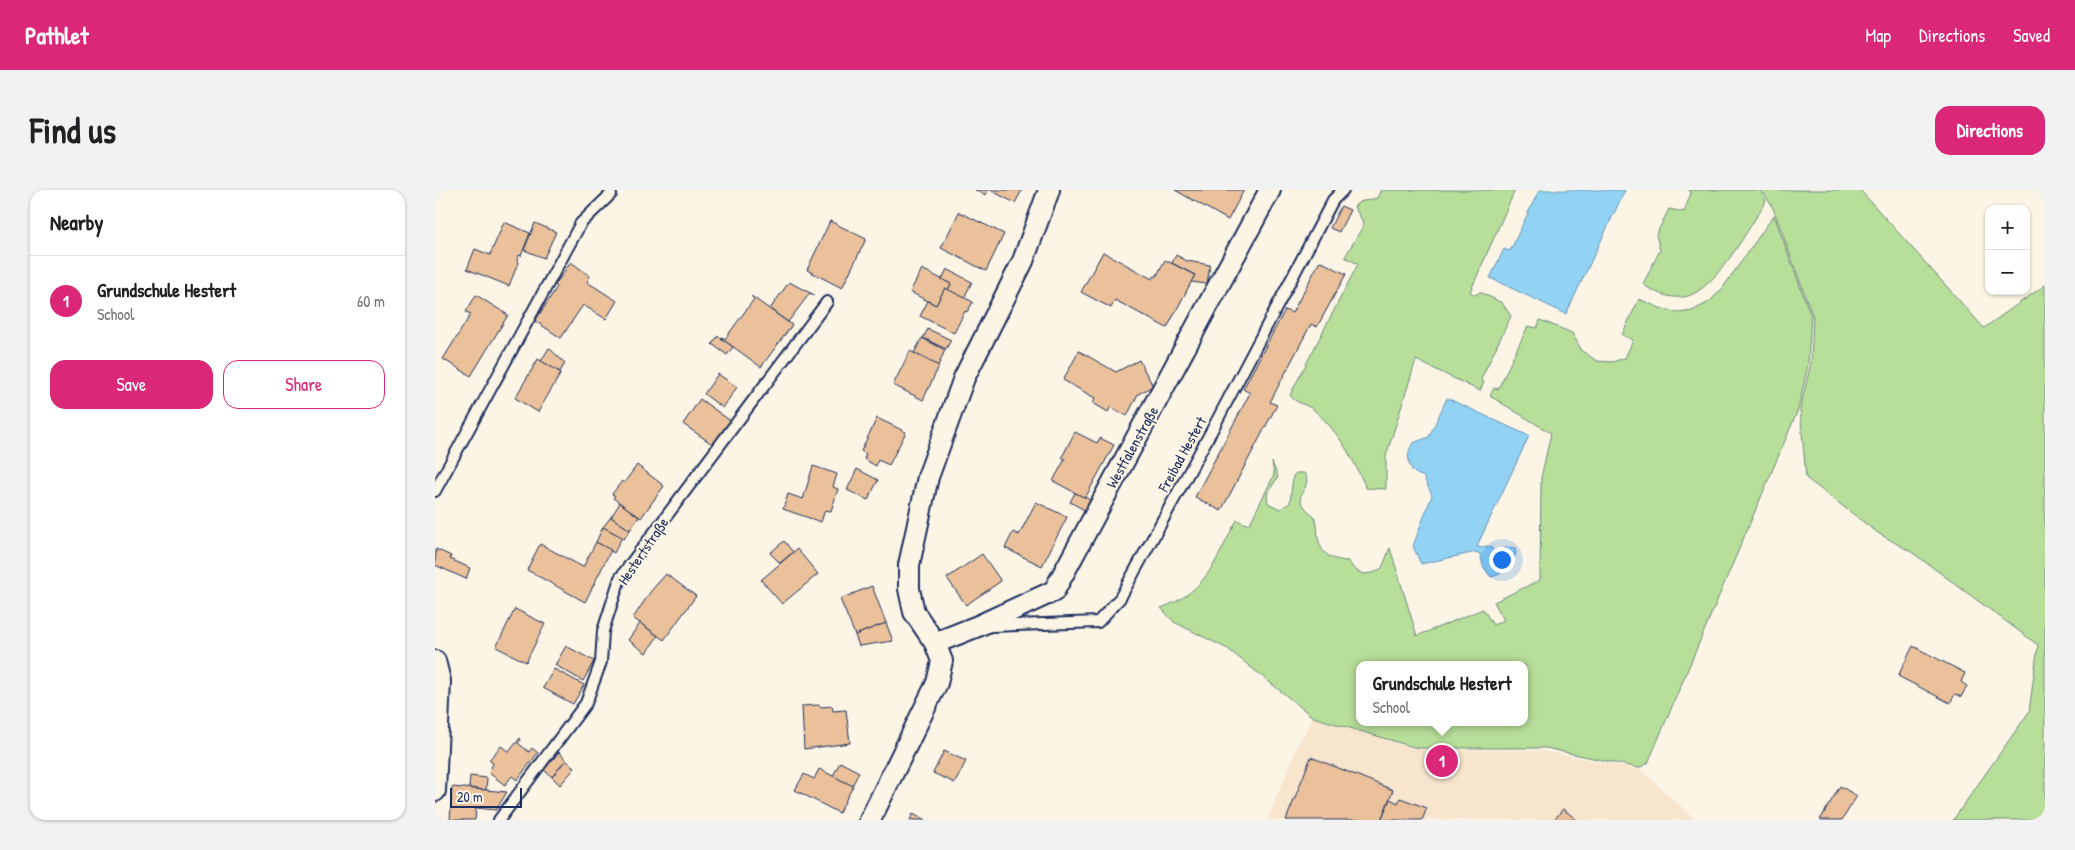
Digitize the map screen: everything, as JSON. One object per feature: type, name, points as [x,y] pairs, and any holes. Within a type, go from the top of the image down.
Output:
[{"type":"street","points":[[870,820],[937,683],[942,661],[935,643],[914,612],[909,589],[909,565],[928,477],[964,378],[1023,261],[1049,190]]},
{"type":"street","name":"Westfalenstraße","points":[[935,643],[978,626],[1053,591],[1270,190]]},
{"type":"street","points":[[435,661],[440,681],[435,791]]},
{"type":"lane","name":"Freibad Hestert","points":[[978,626],[1099,622],[1120,598],[1212,430],[1333,200],[1343,190]]},
{"type":"lane","points":[[435,491],[581,223],[611,194]]},
{"type":"lane","name":"Hestertstraße","points":[[499,820],[586,703],[601,662],[603,631],[621,578],[827,302]]},
{"type":"shaded area","points":[[1313,717],[1416,749],[1543,751],[1641,770],[1696,820],[1267,820],[1298,745]]},
{"type":"green space","points":[[1381,190],[1515,190],[1470,292],[1475,295],[1480,292],[1502,303],[1511,316],[1481,379],[1484,382],[1480,391],[1416,360],[1386,456],[1386,489],[1366,488],[1351,457],[1332,428],[1312,409],[1295,400],[1290,395],[1358,264],[1345,257],[1363,226],[1362,220],[1354,207],[1359,202],[1377,198]]},
{"type":"green space","points":[[1689,190],[1760,190],[1766,201],[1743,239],[1714,277],[1693,294],[1681,297],[1667,296],[1643,284],[1660,250],[1656,235],[1669,209],[1684,212],[1691,193]]},
{"type":"green space","points":[[1762,190],[1860,190],[1984,328],[2045,285],[2045,820],[1953,820],[2029,712],[2038,645],[1913,553],[1878,533],[1806,478],[1800,409],[1811,363],[1813,317],[1773,208]]},
{"type":"green space","points":[[1774,215],[1811,316],[1808,365],[1798,410],[1648,763],[1639,768],[1546,748],[1417,748],[1313,717],[1228,649],[1174,622],[1161,608],[1190,593],[1200,583],[1216,561],[1237,520],[1249,525],[1274,475],[1272,462],[1278,477],[1267,494],[1268,503],[1280,509],[1290,503],[1293,476],[1296,473],[1304,473],[1307,482],[1300,498],[1316,521],[1321,548],[1332,558],[1348,561],[1354,569],[1363,574],[1373,573],[1382,568],[1390,548],[1417,636],[1483,609],[1493,625],[1504,620],[1494,602],[1540,580],[1541,478],[1551,433],[1490,396],[1494,388],[1498,389],[1528,326],[1537,328],[1540,320],[1572,333],[1582,351],[1597,361],[1612,362],[1625,358],[1633,340],[1622,335],[1639,299],[1678,313],[1692,311],[1709,302],[1722,289]]},
{"type":"water","points":[[1539,190],[1625,190],[1566,314],[1490,278],[1504,249],[1510,251]]},
{"type":"water","points":[[1447,398],[1529,436],[1477,546],[1481,548],[1491,547],[1496,556],[1501,554],[1506,547],[1515,548],[1514,558],[1508,561],[1503,558],[1498,561],[1502,568],[1500,574],[1491,577],[1483,566],[1480,554],[1476,552],[1421,564],[1413,546],[1432,495],[1423,476],[1414,472],[1411,468],[1408,458],[1410,447],[1413,443],[1429,437]]},
{"type":"building","points":[[975,190],[988,190],[986,195]]},
{"type":"building","points":[[990,190],[1022,190],[1015,203]]},
{"type":"building","points":[[1175,190],[1244,190],[1228,220]]},
{"type":"building","points":[[1341,206],[1350,210],[1339,232],[1330,228]]},
{"type":"building","points":[[959,212],[1004,234],[986,271],[941,248]]},
{"type":"building","points":[[830,221],[866,239],[842,288],[807,270]]},
{"type":"building","points":[[504,222],[530,233],[521,256],[519,255],[517,260],[518,263],[509,286],[467,269],[475,249],[490,255]]},
{"type":"building","points":[[535,223],[556,232],[544,258],[524,250]]},
{"type":"building","points":[[1103,252],[1152,279],[1154,276],[1156,277],[1165,260],[1195,275],[1167,328],[1115,300],[1111,308],[1081,292]]},
{"type":"building","points":[[1176,255],[1187,261],[1210,265],[1207,284],[1191,282],[1195,275],[1172,263]]},
{"type":"building","points":[[1320,261],[1346,274],[1317,327],[1311,324],[1270,402],[1277,405],[1221,511],[1195,497],[1250,393],[1243,389],[1285,310],[1292,313]]},
{"type":"building","points":[[571,262],[590,276],[587,282],[617,301],[606,319],[583,305],[561,338],[535,321],[557,287],[555,285]]},
{"type":"building","points":[[922,269],[951,284],[948,290],[945,288],[936,305],[910,292]]},
{"type":"building","points":[[947,269],[972,282],[964,298],[948,290],[951,284],[942,279]]},
{"type":"building","points":[[789,282],[814,295],[810,293],[788,322],[770,309]]},
{"type":"building","points":[[945,288],[973,302],[967,312],[965,311],[954,333],[920,316],[928,301],[936,305]]},
{"type":"building","points":[[476,295],[508,315],[471,376],[443,359],[471,314],[466,312]]},
{"type":"building","points":[[751,296],[792,325],[761,367],[721,338],[725,339],[754,299]]},
{"type":"building","points":[[928,329],[951,340],[946,349],[923,338]]},
{"type":"building","points":[[718,336],[733,347],[727,355],[712,344]]},
{"type":"building","points":[[922,338],[945,350],[938,366],[914,353]]},
{"type":"building","points":[[549,348],[565,363],[560,372],[541,361]]},
{"type":"building","points":[[910,351],[939,366],[923,400],[893,385]]},
{"type":"building","points":[[1079,351],[1116,372],[1139,360],[1153,386],[1138,394],[1127,416],[1111,407],[1108,412],[1093,403],[1095,398],[1063,380]]},
{"type":"building","points":[[538,359],[561,373],[538,412],[515,398]]},
{"type":"building","points":[[718,374],[737,387],[723,408],[704,394]]},
{"type":"building","points":[[700,399],[732,422],[715,446],[683,424]]},
{"type":"building","points":[[877,418],[906,432],[889,465],[878,460],[876,466],[864,459],[866,454],[861,451]]},
{"type":"building","points":[[1075,432],[1097,443],[1100,438],[1114,445],[1085,498],[1053,481],[1065,459],[1062,457]]},
{"type":"building","points":[[637,465],[664,486],[641,518],[613,498],[615,496],[612,494],[622,481],[624,483]]},
{"type":"building","points":[[813,466],[837,474],[833,487],[838,489],[831,511],[825,510],[821,522],[783,509],[788,494],[803,499]]},
{"type":"building","points":[[857,469],[878,480],[868,500],[847,490]]},
{"type":"building","points":[[1075,493],[1093,501],[1088,512],[1070,502]]},
{"type":"building","points":[[1036,502],[1067,517],[1042,566],[1005,548],[1013,532],[1019,535]]},
{"type":"building","points":[[620,503],[639,517],[630,530],[611,517]]},
{"type":"building","points":[[611,517],[630,530],[624,539],[603,527]]},
{"type":"building","points":[[603,527],[622,537],[614,553],[596,542]]},
{"type":"building","points":[[784,541],[793,552],[780,563],[770,553]]},
{"type":"building","points":[[596,542],[611,550],[585,602],[527,570],[540,544],[583,567]]},
{"type":"building","points":[[436,549],[451,556],[450,559],[470,568],[466,579],[435,565]]},
{"type":"building","points":[[797,549],[818,574],[782,604],[761,580]]},
{"type":"building","points":[[982,554],[1001,581],[966,605],[947,578]]},
{"type":"building","points":[[666,574],[696,596],[664,640],[633,618],[651,591]]},
{"type":"building","points":[[872,586],[886,623],[855,635],[840,599]]},
{"type":"building","points":[[515,609],[545,624],[526,662],[496,647]]},
{"type":"building","points":[[640,623],[658,636],[646,653],[628,640]]},
{"type":"building","points":[[886,623],[893,641],[859,646],[855,635]]},
{"type":"building","points":[[566,646],[594,661],[583,681],[555,665]]},
{"type":"building","points":[[1913,646],[1965,673],[1961,682],[1967,686],[1961,697],[1955,694],[1950,703],[1898,676]]},
{"type":"building","points":[[554,669],[584,685],[573,704],[543,688]]},
{"type":"building","points":[[818,705],[821,707],[832,706],[833,711],[846,710],[850,743],[804,749],[802,706]]},
{"type":"building","points":[[520,738],[521,740],[518,743],[529,752],[532,748],[538,753],[517,780],[512,776],[505,785],[489,773],[493,763],[489,760],[501,746],[509,752]]},
{"type":"building","points":[[944,751],[966,761],[955,783],[933,773]]},
{"type":"building","points":[[559,752],[566,760],[552,777],[544,770]]},
{"type":"building","points":[[1311,757],[1393,790],[1381,820],[1286,820]]},
{"type":"building","points":[[566,760],[575,768],[560,785],[552,777]]},
{"type":"building","points":[[840,762],[859,772],[852,786],[833,776]]},
{"type":"building","points":[[819,769],[853,786],[839,813],[795,790],[804,774],[814,779]]},
{"type":"building","points":[[470,776],[487,778],[486,790],[469,788]]},
{"type":"building","points":[[1840,786],[1857,796],[1842,820],[1820,820]]},
{"type":"building","points":[[452,787],[507,792],[496,810],[476,808],[475,820],[450,820]]},
{"type":"building","points":[[1400,798],[1427,808],[1422,820],[1381,820],[1390,799],[1398,803]]},
{"type":"building","points":[[1563,809],[1577,820],[1554,820]]},
{"type":"building","points":[[913,814],[925,820],[910,820]]},
{"type":"place","name":"Grundschule Hestert","points":[[1442,761]]}]
